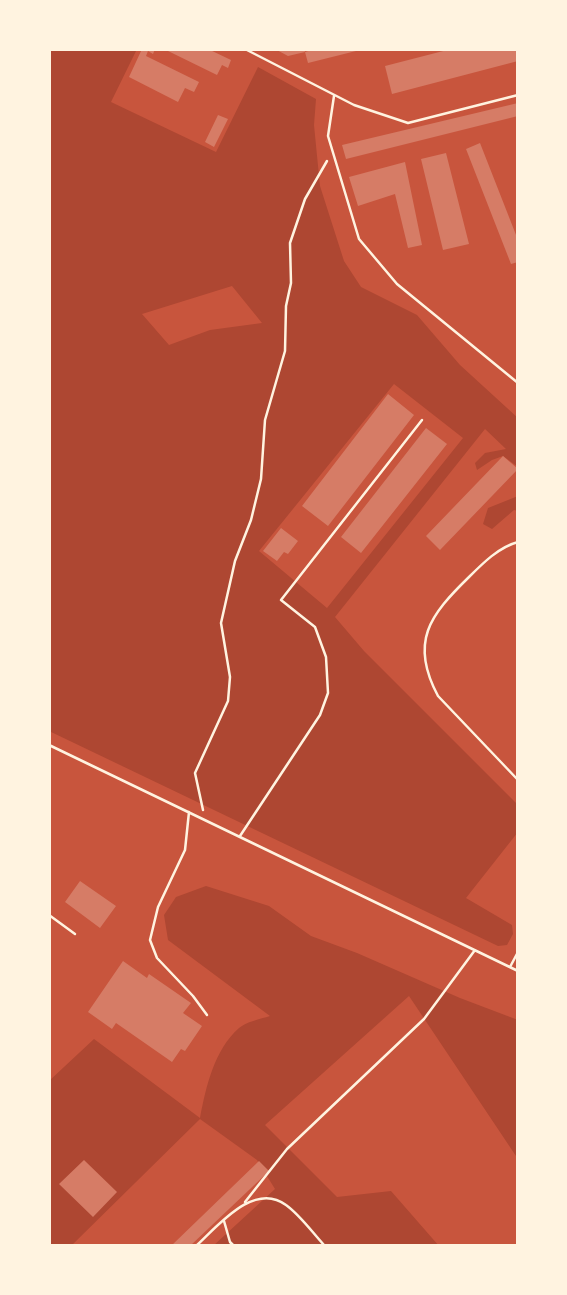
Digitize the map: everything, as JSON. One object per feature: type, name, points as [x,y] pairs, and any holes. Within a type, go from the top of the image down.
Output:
[{"type":"lane","points":[[245,49],[334,96],[408,123],[518,95]]},
{"type":"lane","points":[[334,96],[328,136],[359,239],[397,284],[518,383]]},
{"type":"lane","points":[[240,836],[320,715],[328,693],[326,657],[315,627],[281,600],[422,420]]},
{"type":"lane","points":[[518,542],[497,552],[483,563],[443,602],[430,621],[424,639],[424,661],[438,696],[518,780]]},
{"type":"lane","points":[[49,744],[518,971]]},
{"type":"lane","points":[[189,812],[185,850],[158,907],[150,940],[157,958],[207,1015]]},
{"type":"lane","points":[[49,915],[75,934]]},
{"type":"lane","points":[[196,1246],[245,1202],[287,1149],[424,1019],[474,950]]},
{"type":"lane","points":[[510,967],[518,952]]},
{"type":"lane","points":[[245,1202],[267,1197],[286,1204],[324,1245]]},
{"type":"lane","points":[[224,1221],[230,1242],[234,1246]]},
{"type":"path","points":[[206,820],[195,773],[228,701],[230,677],[221,623],[235,561],[251,520],[261,479],[265,420],[285,351],[286,306],[291,283],[290,243],[305,199],[333,151]]},
{"type":"shaded area","points":[[49,49],[137,49],[111,102],[216,152],[258,67],[316,99],[314,125],[320,186],[344,261],[361,287],[417,315],[460,365],[518,418],[518,467],[503,456],[477,470],[475,463],[485,453],[506,449],[485,429],[335,617],[364,651],[518,805],[518,832],[466,898],[512,925],[513,934],[507,945],[498,946],[49,731]],"holes":[[[232,286],[262,323],[210,330],[169,345],[142,314]],[[394,384],[463,438],[327,608],[259,551]]]},
{"type":"shaded area","points":[[518,496],[518,511],[514,510],[492,529],[483,524],[488,508]]},
{"type":"shaded area","points":[[206,886],[269,906],[311,936],[518,1020],[518,1159],[409,996],[265,1125],[337,1197],[391,1191],[439,1246],[213,1246],[275,1189],[257,1160],[200,1119],[71,1246],[49,1246],[49,1081],[94,1039],[200,1118],[208,1082],[223,1047],[242,1026],[270,1016],[168,940],[164,915],[176,897]]},
{"type":"building","points":[[142,49],[155,49],[153,54],[148,51],[146,56],[199,82],[194,92],[185,88],[178,102],[129,77]]},
{"type":"building","points":[[208,49],[231,60],[228,68],[222,65],[217,75],[168,51]]},
{"type":"building","points":[[275,49],[304,49],[305,52],[288,56]]},
{"type":"building","points":[[315,49],[360,50],[308,63],[305,52]]},
{"type":"building","points":[[451,49],[518,49],[518,61],[392,94],[385,66]]},
{"type":"building","points":[[518,103],[518,116],[346,159],[342,145]]},
{"type":"building","points":[[218,115],[228,119],[214,147],[205,142]]},
{"type":"building","points":[[480,143],[518,240],[518,262],[511,264],[466,149]]},
{"type":"building","points":[[446,153],[469,244],[443,250],[421,159]]},
{"type":"building","points":[[405,162],[422,245],[408,248],[395,194],[358,206],[349,177]]},
{"type":"building","points":[[388,394],[414,415],[328,526],[302,506]]},
{"type":"building","points":[[426,428],[447,444],[361,553],[341,537]]},
{"type":"building","points":[[503,456],[518,469],[440,550],[426,536]]},
{"type":"building","points":[[281,528],[298,541],[288,554],[284,552],[277,561],[263,551]]},
{"type":"building","points":[[80,881],[116,906],[100,928],[65,902]]},
{"type":"building","points":[[123,961],[147,978],[149,974],[191,1003],[183,1013],[202,1026],[185,1051],[181,1049],[172,1062],[116,1023],[112,1029],[88,1012]]},
{"type":"building","points":[[84,1160],[117,1192],[93,1217],[59,1184]]},
{"type":"building","points":[[259,1161],[269,1171],[190,1246],[171,1246]]}]
